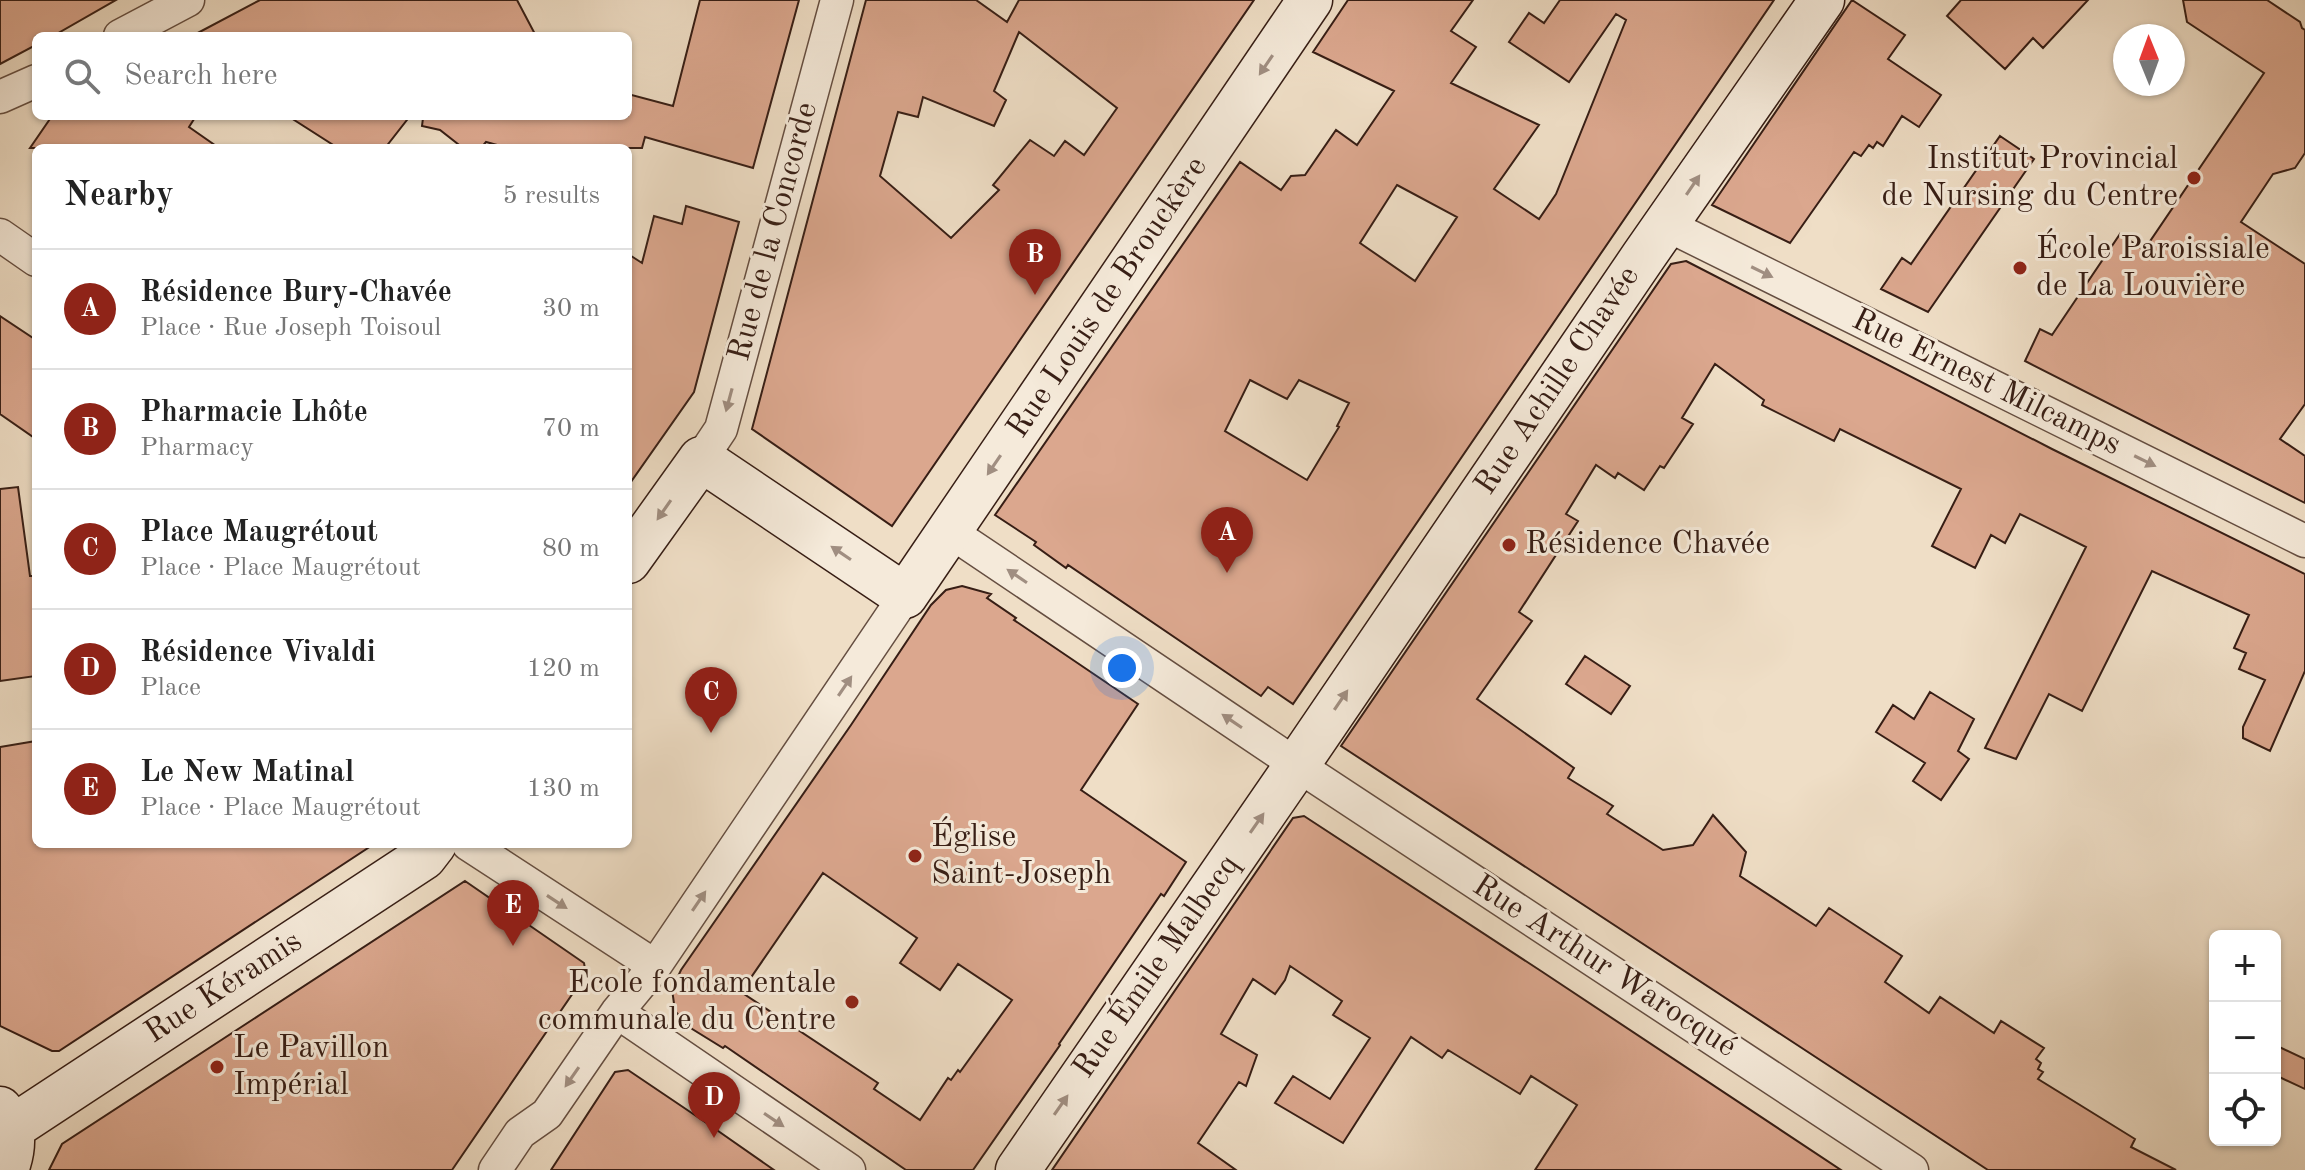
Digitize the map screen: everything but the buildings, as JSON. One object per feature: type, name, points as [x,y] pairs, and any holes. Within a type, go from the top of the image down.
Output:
[{"type":"street","points":[[128,32],[188,0]]},
{"type":"street","name":"Rue de la Concorde","points":[[701,459],[721,429],[837,0]]},
{"type":"street","name":"Rue Louis de Brouckère","points":[[905,596],[1310,0]]},
{"type":"street","name":"Rue Achille Chavée","points":[[1297,765],[1822,0]]},
{"type":"street","points":[[0,97],[32,83]]},
{"type":"street","name":"Rue Ernest Milcamps","points":[[1667,225],[2305,541]]},
{"type":"street","points":[[0,235],[32,257]]},
{"type":"street","points":[[495,1170],[520,1133],[547,1114],[617,1012],[655,966],[905,596],[701,459],[632,555]]},
{"type":"street","name":"Rue Arthur Warocqué","points":[[949,531],[1297,765],[1912,1170]]},
{"type":"street","name":"Rue Émile Malbecq","points":[[1018,1170],[1297,765]]},
{"type":"street","name":"Rue Kéramis","points":[[5,1136],[424,857],[431,848]]},
{"type":"street","points":[[474,848],[655,966]]},
{"type":"street","points":[[617,1012],[849,1170]]},
{"type":"place","name":"Institut Provincial de Nursing du Centre","points":[[2194,178]]},
{"type":"place","name":"École Paroissiale de La Louvière","points":[[2020,268]]},
{"type":"place","name":"Pharmacie Lhôte","points":[[1035,295]]},
{"type":"place","name":"Résidence Chavée","points":[[1509,545]]},
{"type":"place","name":"Résidence Bury-Chavée","points":[[1227,573]]},
{"type":"place","name":"Place Maugrétout","points":[[711,733]]},
{"type":"place","name":"Église Saint-Joseph","points":[[915,856]]},
{"type":"place","name":"Le New Matinal","points":[[513,946]]},
{"type":"place","name":"Ecole fondamentale communale du Centre","points":[[852,1002]]},
{"type":"place","name":"Le Pavillon Impérial","points":[[217,1067]]},
{"type":"place","name":"Résidence Vivaldi","points":[[714,1138]]}]
